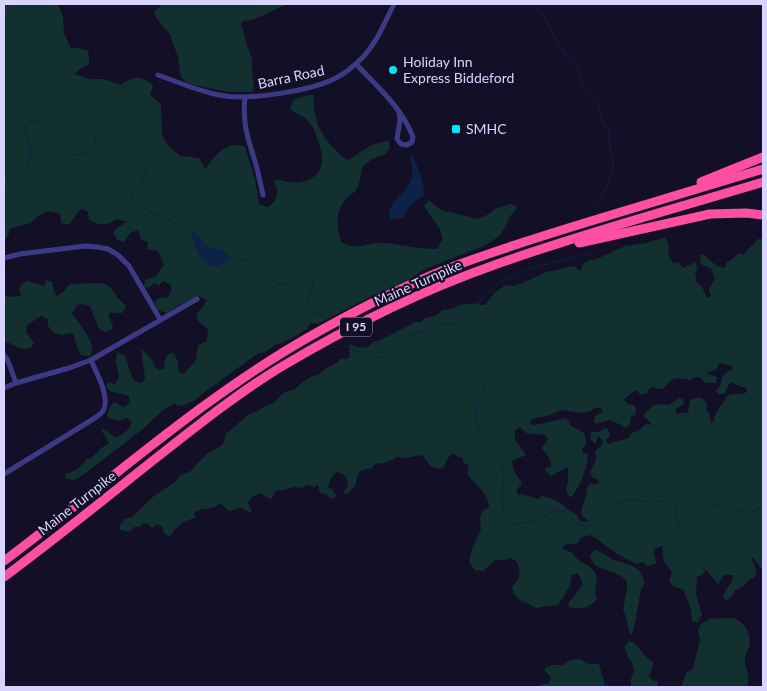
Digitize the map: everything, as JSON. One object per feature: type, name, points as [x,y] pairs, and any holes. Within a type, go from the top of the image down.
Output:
[{"type":"highway","points":[[684,193],[694,185],[763,157]]},
{"type":"highway","name":"Maine Turnpike","points":[[4,561],[188,416],[271,359],[358,310],[453,267],[511,246],[763,169]]},
{"type":"highway","name":"Maine Turnpike","points":[[4,577],[198,425],[239,395],[314,349],[408,301],[496,264],[763,182]]},
{"type":"highway","points":[[564,242],[575,244],[710,214],[746,213],[763,215]]},
{"type":"street","name":"Barra Road","points":[[158,75],[221,96],[245,97],[283,92],[320,84],[342,75],[365,55],[373,44],[394,4]]},
{"type":"street","points":[[356,64],[399,112],[412,134],[412,142],[406,146],[400,144],[397,137],[400,120],[399,112]]},
{"type":"street","points":[[245,97],[244,117],[246,135],[263,195]]},
{"type":"street","points":[[397,137],[399,132],[406,129],[412,134]]},
{"type":"street","points":[[4,258],[20,254],[85,246],[108,249],[130,266],[160,319]]},
{"type":"street","points":[[4,388],[91,360],[197,299]]},
{"type":"street","points":[[4,355],[16,383]]},
{"type":"street","points":[[4,474],[102,412],[106,403],[105,395],[91,360]]},
{"type":"green space","points":[[4,4],[58,4],[63,17],[64,33],[71,48],[88,51],[89,65],[74,74],[90,79],[103,79],[121,85],[136,78],[152,84],[153,87],[150,94],[161,104],[162,135],[168,146],[181,156],[199,158],[206,169],[217,154],[227,147],[239,145],[245,147],[255,179],[259,204],[268,207],[275,201],[278,190],[274,180],[289,182],[305,181],[316,174],[322,163],[320,147],[313,127],[302,116],[290,109],[293,100],[313,94],[316,119],[322,133],[335,149],[349,160],[372,145],[389,141],[390,148],[386,154],[372,159],[362,167],[357,188],[343,202],[340,209],[338,218],[339,233],[341,242],[347,245],[358,246],[386,243],[437,249],[443,238],[439,228],[424,206],[429,200],[441,210],[478,219],[495,209],[510,204],[515,205],[517,209],[510,216],[505,228],[498,237],[486,245],[423,270],[408,281],[358,303],[318,324],[310,323],[307,329],[290,339],[257,354],[194,401],[182,406],[174,404],[163,410],[144,428],[82,476],[73,480],[65,478],[66,473],[75,470],[87,458],[91,459],[109,443],[100,428],[116,438],[128,430],[132,422],[127,418],[117,420],[107,416],[110,406],[115,402],[123,407],[130,403],[129,396],[110,391],[106,386],[108,382],[115,384],[119,378],[116,360],[117,352],[125,356],[132,377],[136,382],[142,383],[145,378],[141,348],[159,370],[164,369],[165,359],[168,354],[173,353],[178,361],[179,373],[184,374],[196,360],[198,345],[207,341],[208,329],[202,325],[197,315],[207,300],[199,296],[167,313],[158,310],[154,302],[159,298],[167,298],[172,290],[170,284],[163,281],[159,286],[154,283],[150,287],[144,288],[145,280],[155,277],[164,265],[156,250],[147,250],[148,242],[141,239],[138,230],[130,233],[124,242],[117,240],[113,232],[127,222],[117,219],[106,224],[97,223],[89,220],[88,212],[82,209],[69,225],[61,223],[60,213],[47,211],[31,223],[9,229],[6,239],[4,238]]},
{"type":"green space","points":[[159,4],[288,4],[255,19],[241,22],[252,58],[254,87],[252,92],[228,92],[194,85],[186,82],[181,77],[178,56],[171,36],[156,18],[154,11],[161,7]]},
{"type":"green space","points":[[665,237],[669,245],[668,254],[673,263],[678,262],[683,268],[696,262],[697,269],[695,274],[697,278],[695,282],[703,287],[708,298],[711,296],[709,289],[715,279],[711,268],[701,264],[701,255],[705,255],[714,263],[725,268],[727,262],[740,253],[743,255],[758,239],[763,239],[763,570],[753,558],[751,559],[756,569],[755,576],[742,587],[735,590],[726,601],[723,597],[733,575],[724,575],[718,584],[706,570],[697,577],[696,594],[702,615],[697,623],[692,621],[691,609],[683,589],[674,587],[669,581],[672,572],[664,562],[662,546],[654,549],[657,563],[648,566],[642,562],[637,564],[617,554],[590,535],[580,538],[578,543],[566,544],[562,548],[573,553],[577,559],[592,568],[597,578],[595,591],[597,598],[592,604],[580,608],[568,606],[569,602],[583,585],[578,573],[572,575],[570,586],[558,605],[536,608],[518,598],[513,592],[512,587],[519,578],[520,573],[517,562],[511,558],[495,560],[483,571],[475,570],[469,562],[472,549],[481,529],[480,517],[484,509],[489,508],[487,498],[467,474],[469,465],[464,464],[462,457],[452,453],[444,467],[438,469],[430,466],[423,455],[405,458],[397,457],[387,462],[375,464],[372,468],[360,472],[356,485],[347,494],[343,493],[348,485],[346,477],[337,472],[328,485],[328,488],[332,489],[336,495],[332,499],[320,493],[318,485],[314,487],[309,485],[300,488],[294,487],[278,490],[274,493],[272,499],[261,493],[253,496],[248,502],[251,513],[241,508],[229,511],[220,503],[217,506],[194,513],[196,518],[181,524],[170,537],[164,533],[163,528],[158,524],[152,528],[144,523],[140,527],[134,527],[130,532],[120,530],[120,525],[125,519],[132,517],[154,496],[175,482],[180,476],[191,471],[207,454],[222,445],[226,434],[249,414],[273,404],[283,393],[295,389],[312,376],[319,375],[341,359],[350,357],[349,344],[367,347],[373,342],[379,341],[415,322],[422,322],[424,318],[435,316],[443,310],[452,309],[459,305],[479,303],[485,305],[494,293],[505,285],[513,286],[546,272],[574,266],[581,271],[582,265],[589,260],[597,259],[625,246],[647,243]],"holes":[[[719,363],[732,366],[732,370],[722,377],[721,384],[716,391],[719,394],[725,394],[731,382],[741,387],[746,387],[747,392],[727,396],[715,415],[714,421],[711,423],[704,399],[699,397],[690,400],[688,413],[676,414],[676,409],[683,405],[684,400],[679,398],[669,405],[656,404],[651,407],[643,416],[652,425],[647,424],[643,426],[639,431],[631,433],[629,438],[607,444],[606,440],[610,436],[608,429],[604,428],[599,432],[591,432],[590,438],[595,444],[598,436],[603,440],[601,446],[595,451],[596,460],[590,472],[593,478],[599,482],[588,485],[582,507],[582,516],[588,522],[580,521],[577,515],[553,499],[542,496],[538,499],[522,494],[519,496],[516,491],[522,483],[514,471],[512,461],[526,455],[515,440],[515,431],[520,427],[526,433],[545,435],[548,439],[542,448],[550,459],[551,468],[546,467],[545,470],[551,476],[568,467],[566,490],[570,498],[580,483],[586,466],[588,454],[582,452],[586,445],[585,435],[582,431],[569,424],[570,422],[565,418],[532,425],[530,422],[532,419],[562,410],[581,413],[601,408],[603,412],[596,415],[595,424],[610,420],[624,428],[628,427],[631,416],[635,415],[636,409],[634,405],[628,404],[624,399],[636,390],[641,395],[648,393],[649,389],[653,387],[663,389],[671,380],[677,378],[690,380],[696,377],[701,378],[705,383],[716,383],[717,377],[706,373],[717,369]]]},
{"type":"green space","points":[[46,280],[52,282],[57,296],[70,284],[103,283],[110,287],[126,306],[122,313],[111,312],[108,315],[113,325],[112,329],[106,332],[99,329],[90,306],[77,305],[72,313],[90,340],[92,352],[90,356],[81,355],[74,335],[70,333],[63,335],[54,333],[48,326],[48,319],[41,316],[27,325],[26,332],[34,343],[31,348],[20,348],[4,341],[4,295],[8,297],[21,296],[19,289],[21,285],[28,281],[44,286]]},
{"type":"green space","points":[[595,549],[614,560],[631,565],[640,571],[645,583],[641,589],[633,633],[630,635],[623,609],[627,581],[617,574],[598,567],[592,561],[590,556]]},
{"type":"green space","points":[[709,619],[736,619],[746,629],[750,642],[745,660],[749,679],[747,687],[681,687],[686,673],[693,669],[700,640],[698,630],[701,624]]},
{"type":"green space","points":[[629,641],[636,645],[653,662],[649,676],[653,681],[658,681],[658,687],[631,687],[634,670],[624,647]]},
{"type":"green space","points":[[580,659],[589,664],[599,664],[605,685],[617,685],[618,687],[533,687],[549,683],[551,677],[544,670],[546,667],[563,665],[571,660]]},
{"type":"water","points":[[411,155],[416,162],[425,195],[410,205],[404,217],[390,220],[389,213],[391,208],[410,183],[412,177]]},
{"type":"water","points":[[192,230],[197,233],[206,246],[223,251],[230,258],[218,267],[209,266],[198,253],[192,236]]},
{"type":"waterway","points":[[536,4],[568,58],[577,66],[583,88],[598,104],[602,121],[609,132],[608,138],[613,166],[608,184],[601,197],[585,211]]},
{"type":"waterway","points":[[4,184],[14,181],[26,168],[31,149],[24,129],[30,121],[35,120],[41,123],[53,134],[62,149],[72,154],[81,155],[88,152],[95,142],[96,135],[101,131],[106,132],[139,156],[147,168],[140,186],[131,199],[145,209],[177,224],[191,233]]},
{"type":"waterway","points":[[422,331],[436,325],[459,324],[467,308],[482,299],[500,282],[535,267],[596,252]]},
{"type":"waterway","points":[[228,260],[234,262],[248,260],[267,277],[281,284],[293,283],[302,276],[306,276],[313,281],[308,305],[313,312],[327,318]]},
{"type":"waterway","points":[[341,344],[357,352],[364,352],[367,356],[380,357],[385,356],[408,336],[421,332],[446,348],[474,373],[483,385],[483,391],[477,407],[477,422],[488,447],[501,464],[504,472],[502,492],[504,505],[501,517],[502,522],[507,526],[535,522],[551,512],[557,511],[568,514],[579,524],[586,526],[596,521],[614,506],[631,500],[664,501],[670,503],[676,507],[680,526],[689,531],[700,510],[711,505],[719,505],[747,512],[755,511],[763,506]]},
{"type":"place","name":"Holiday Inn Express Biddeford","points":[[393,70]]},
{"type":"place","name":"SMHC","points":[[456,129]]}]
